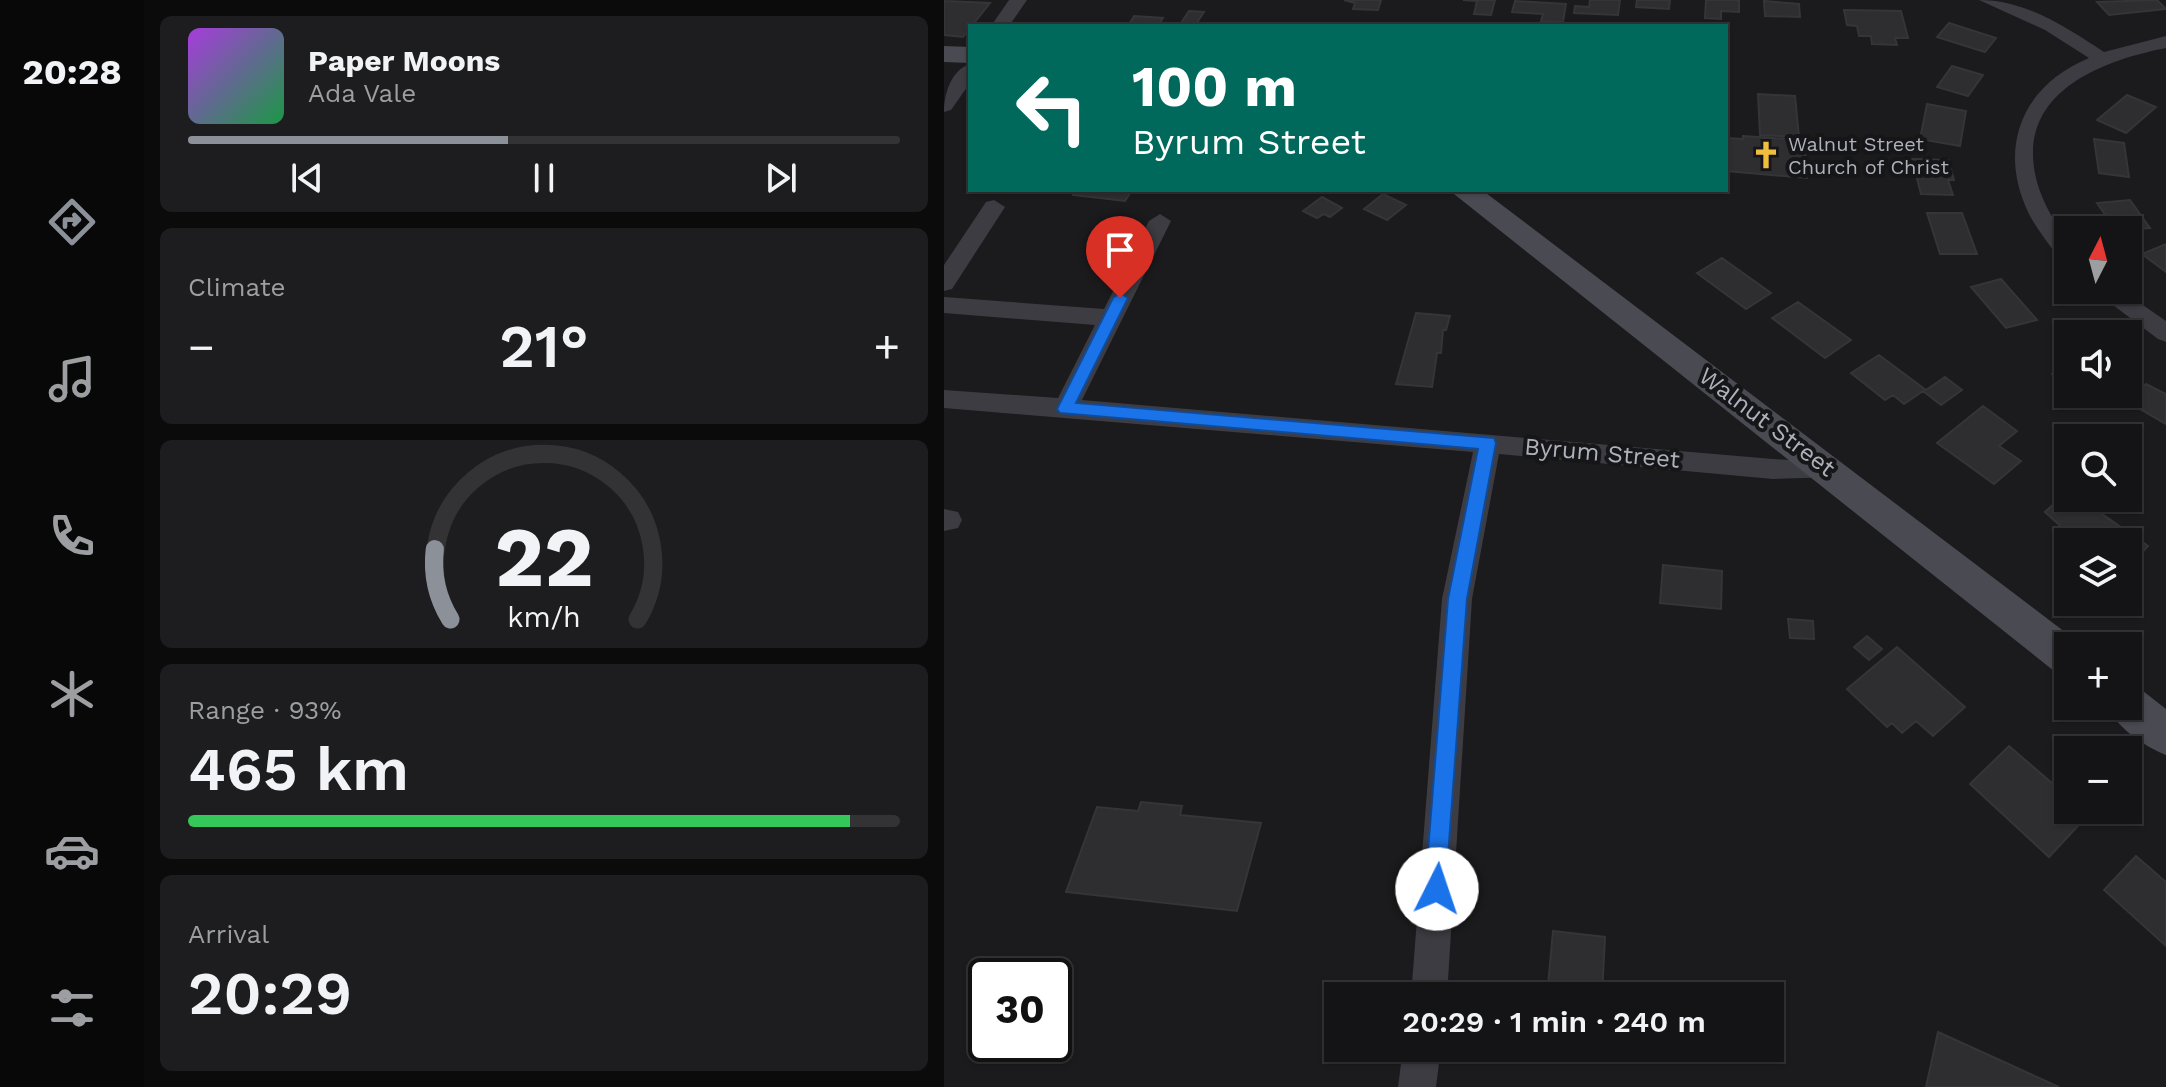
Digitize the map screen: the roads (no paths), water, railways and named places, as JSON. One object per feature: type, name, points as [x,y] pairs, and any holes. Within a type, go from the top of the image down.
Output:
[{"type":"main road","points":[[944,54],[968,55]]},
{"type":"main road","name":"Walnut Street","points":[[1466,192],[2054,647]]},
{"type":"main road","points":[[2142,716],[2166,735]]},
{"type":"street","points":[[1001,24],[1018,0]]},
{"type":"street","points":[[1988,0],[2051,26],[2100,57]]},
{"type":"street","points":[[2054,236],[2028,194],[2021,152],[2031,115],[2048,91],[2100,57],[2166,42]]},
{"type":"street","points":[[944,106],[968,73]]},
{"type":"street","points":[[944,283],[994,207]]},
{"type":"street","points":[[1065,409],[1160,221]]},
{"type":"street","points":[[2125,304],[2166,333]]},
{"type":"street","points":[[944,305],[1110,318]]},
{"type":"street","name":"Byrum Street","points":[[944,399],[1773,469],[1829,470]]},
{"type":"street","points":[[1430,982],[1457,599],[1488,443]]},
{"type":"street","points":[[1417,1087],[1420,1062]]},
{"type":"place","name":"Walnut Street Church of Christ","points":[[1766,155]]}]
